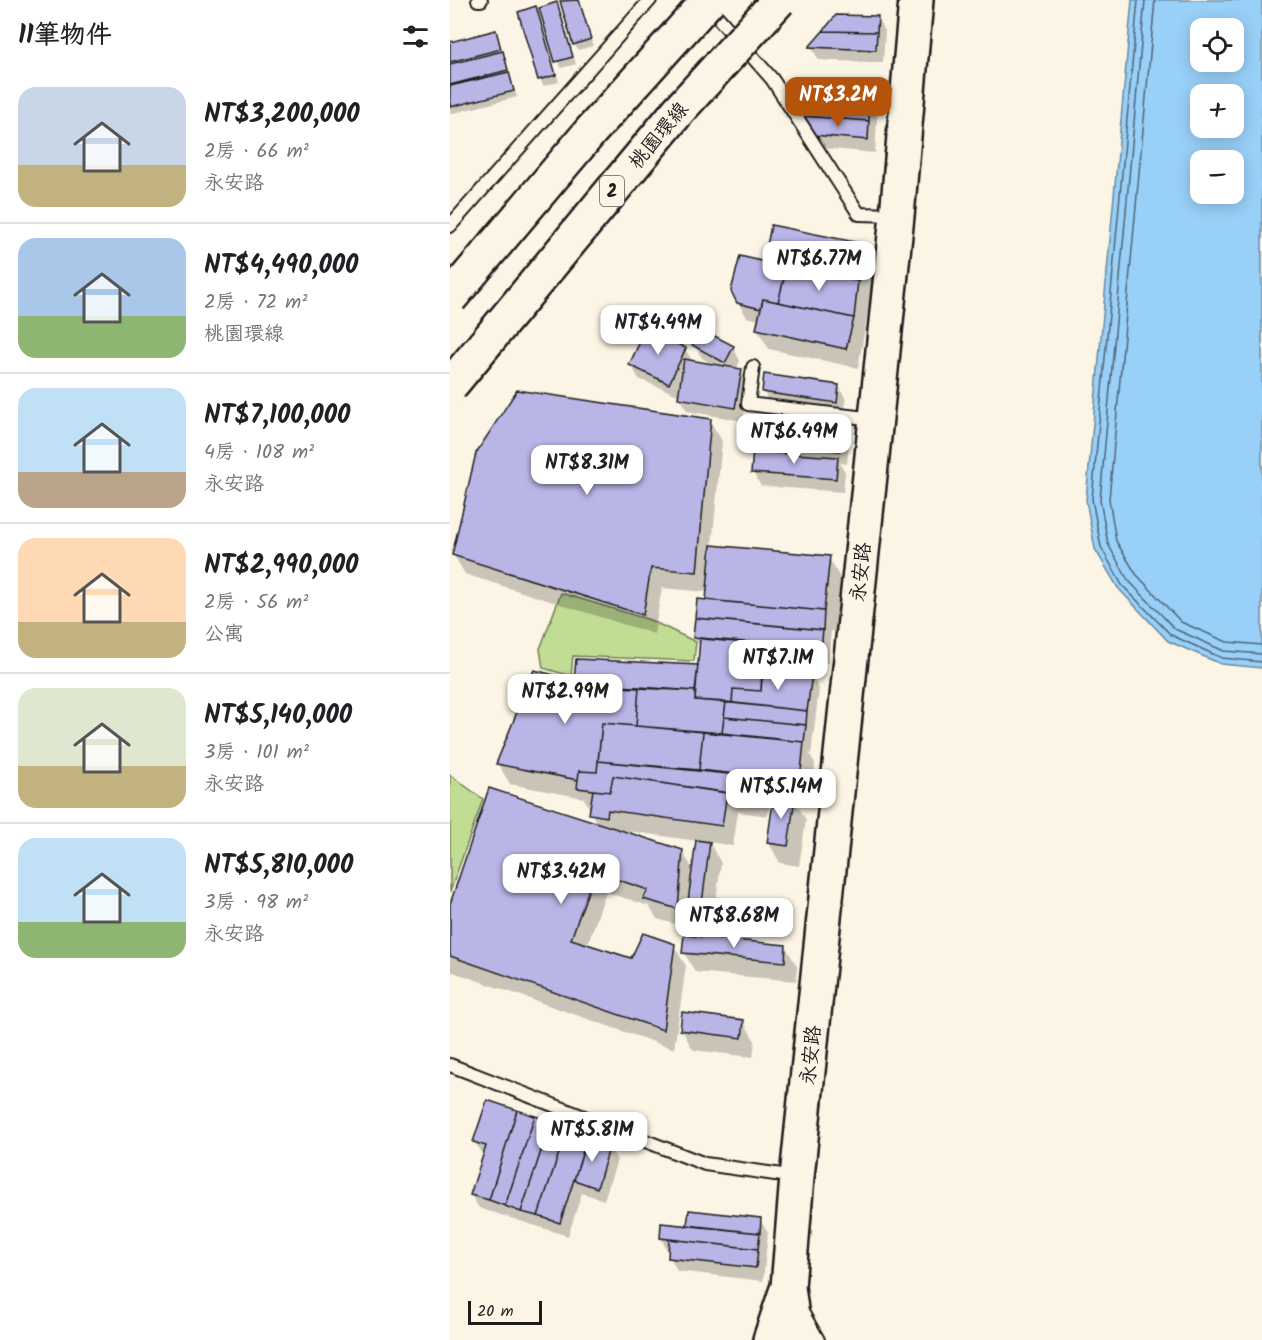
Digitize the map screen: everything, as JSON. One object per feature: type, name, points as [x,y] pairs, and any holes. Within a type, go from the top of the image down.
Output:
[{"type":"main road","points":[[450,298],[591,131],[709,0]]},
{"type":"main road","name":"桃園環線","points":[[450,386],[679,110],[779,0]]},
{"type":"main road","name":"永安路","points":[[795,1340],[788,1287],[797,1177],[897,216],[916,0]]},
{"type":"main road","name":"永安路","points":[[770,1340],[788,1287]]},
{"type":"lane","points":[[450,226],[650,0]]},
{"type":"lane","points":[[702,0],[772,79],[859,214],[897,216]]},
{"type":"lane","points":[[753,367],[748,404],[876,419]]},
{"type":"lane","points":[[450,1065],[705,1164],[797,1177]]},
{"type":"lane","points":[[788,1287],[818,1340]]},
{"type":"green space","points":[[561,593],[650,620],[696,642],[694,661],[573,656],[571,676],[543,668],[540,649]]},
{"type":"green space","points":[[450,775],[483,799],[450,892]]},
{"type":"water","points":[[1132,0],[1262,0],[1262,668],[1221,664],[1168,641],[1118,588],[1095,549],[1086,500]]},
{"type":"building","points":[[579,0],[591,39],[573,45],[560,1]]},
{"type":"building","points":[[557,2],[573,57],[555,62],[539,8]]},
{"type":"building","points":[[536,6],[556,75],[538,80],[518,12]]},
{"type":"building","points":[[836,15],[878,16],[877,32],[823,31]]},
{"type":"building","points":[[496,30],[501,49],[450,62],[450,42]]},
{"type":"building","points":[[823,31],[877,32],[876,50],[809,47]]},
{"type":"building","points":[[503,51],[508,70],[450,85],[450,64]]},
{"type":"building","points":[[509,72],[514,91],[450,107],[450,86]]},
{"type":"building","points":[[794,83],[871,88],[870,104],[793,99]]},
{"type":"building","points":[[803,99],[870,104],[869,121],[802,116]]},
{"type":"building","points":[[802,116],[869,121],[868,140],[813,135]]},
{"type":"building","points":[[771,225],[865,244],[858,281],[764,262]]},
{"type":"building","points":[[740,256],[787,267],[778,302],[763,299],[761,309],[737,303],[731,291]]},
{"type":"building","points":[[787,267],[858,281],[854,318],[778,302]]},
{"type":"building","points":[[763,299],[854,318],[846,349],[756,329]]},
{"type":"building","points":[[646,329],[686,348],[669,384],[629,365]]},
{"type":"building","points":[[701,329],[734,346],[725,363],[692,345]]},
{"type":"building","points":[[684,359],[742,369],[735,408],[678,398]]},
{"type":"building","points":[[764,374],[839,385],[837,403],[762,392]]},
{"type":"building","points":[[517,390],[711,419],[697,572],[651,568],[643,615],[452,555],[476,453]]},
{"type":"building","points":[[750,420],[842,430],[840,451],[786,445],[786,438],[748,434]]},
{"type":"building","points":[[753,451],[838,457],[836,479],[751,473]]},
{"type":"building","points":[[711,545],[830,556],[824,611],[706,600]]},
{"type":"building","points":[[697,599],[824,611],[823,630],[695,618]]},
{"type":"building","points":[[695,618],[823,630],[821,650],[693,638]]},
{"type":"building","points":[[700,638],[765,644],[761,691],[733,689],[732,703],[695,700]]},
{"type":"building","points":[[576,659],[698,665],[695,691],[599,686],[574,680]]},
{"type":"building","points":[[762,669],[812,674],[807,711],[732,703],[733,689],[761,691]]},
{"type":"building","points":[[534,670],[599,686],[639,687],[636,726],[602,723],[597,772],[579,771],[578,780],[496,764]]},
{"type":"building","points":[[639,687],[695,691],[695,700],[726,702],[722,733],[636,726]]},
{"type":"building","points":[[726,702],[807,711],[806,725],[724,717]]},
{"type":"building","points":[[724,717],[806,725],[804,742],[722,733]]},
{"type":"building","points":[[602,723],[703,732],[699,770],[598,761]]},
{"type":"building","points":[[703,732],[804,742],[800,781],[699,770]]},
{"type":"building","points":[[598,761],[759,777],[758,797],[613,776],[610,792],[577,788],[579,771],[597,772]]},
{"type":"building","points":[[613,776],[727,793],[722,826],[608,810],[607,817],[589,814],[593,790],[610,792]]},
{"type":"building","points":[[489,788],[683,850],[678,909],[643,899],[648,890],[595,872],[571,939],[631,958],[643,933],[675,944],[663,1030],[450,956],[450,904]]},
{"type":"building","points":[[774,795],[795,798],[788,846],[767,843]]},
{"type":"building","points":[[696,840],[710,842],[701,911],[687,909]]},
{"type":"building","points":[[684,935],[786,945],[785,962],[682,953]]},
{"type":"building","points":[[682,1012],[744,1020],[742,1038],[680,1030]]},
{"type":"building","points":[[487,1100],[517,1110],[489,1200],[470,1195],[486,1146],[473,1142]]},
{"type":"building","points":[[517,1110],[535,1116],[505,1206],[489,1200]]},
{"type":"building","points":[[535,1116],[551,1121],[521,1212],[505,1206]]},
{"type":"building","points":[[551,1121],[568,1126],[538,1216],[521,1212]]},
{"type":"building","points":[[568,1126],[589,1133],[560,1223],[538,1216]]},
{"type":"building","points":[[587,1138],[610,1145],[597,1188],[574,1180]]},
{"type":"building","points":[[689,1210],[761,1218],[760,1233],[687,1225]]},
{"type":"building","points":[[661,1223],[760,1233],[758,1249],[660,1238]]},
{"type":"building","points":[[669,1239],[758,1249],[756,1268],[668,1258]]}]
